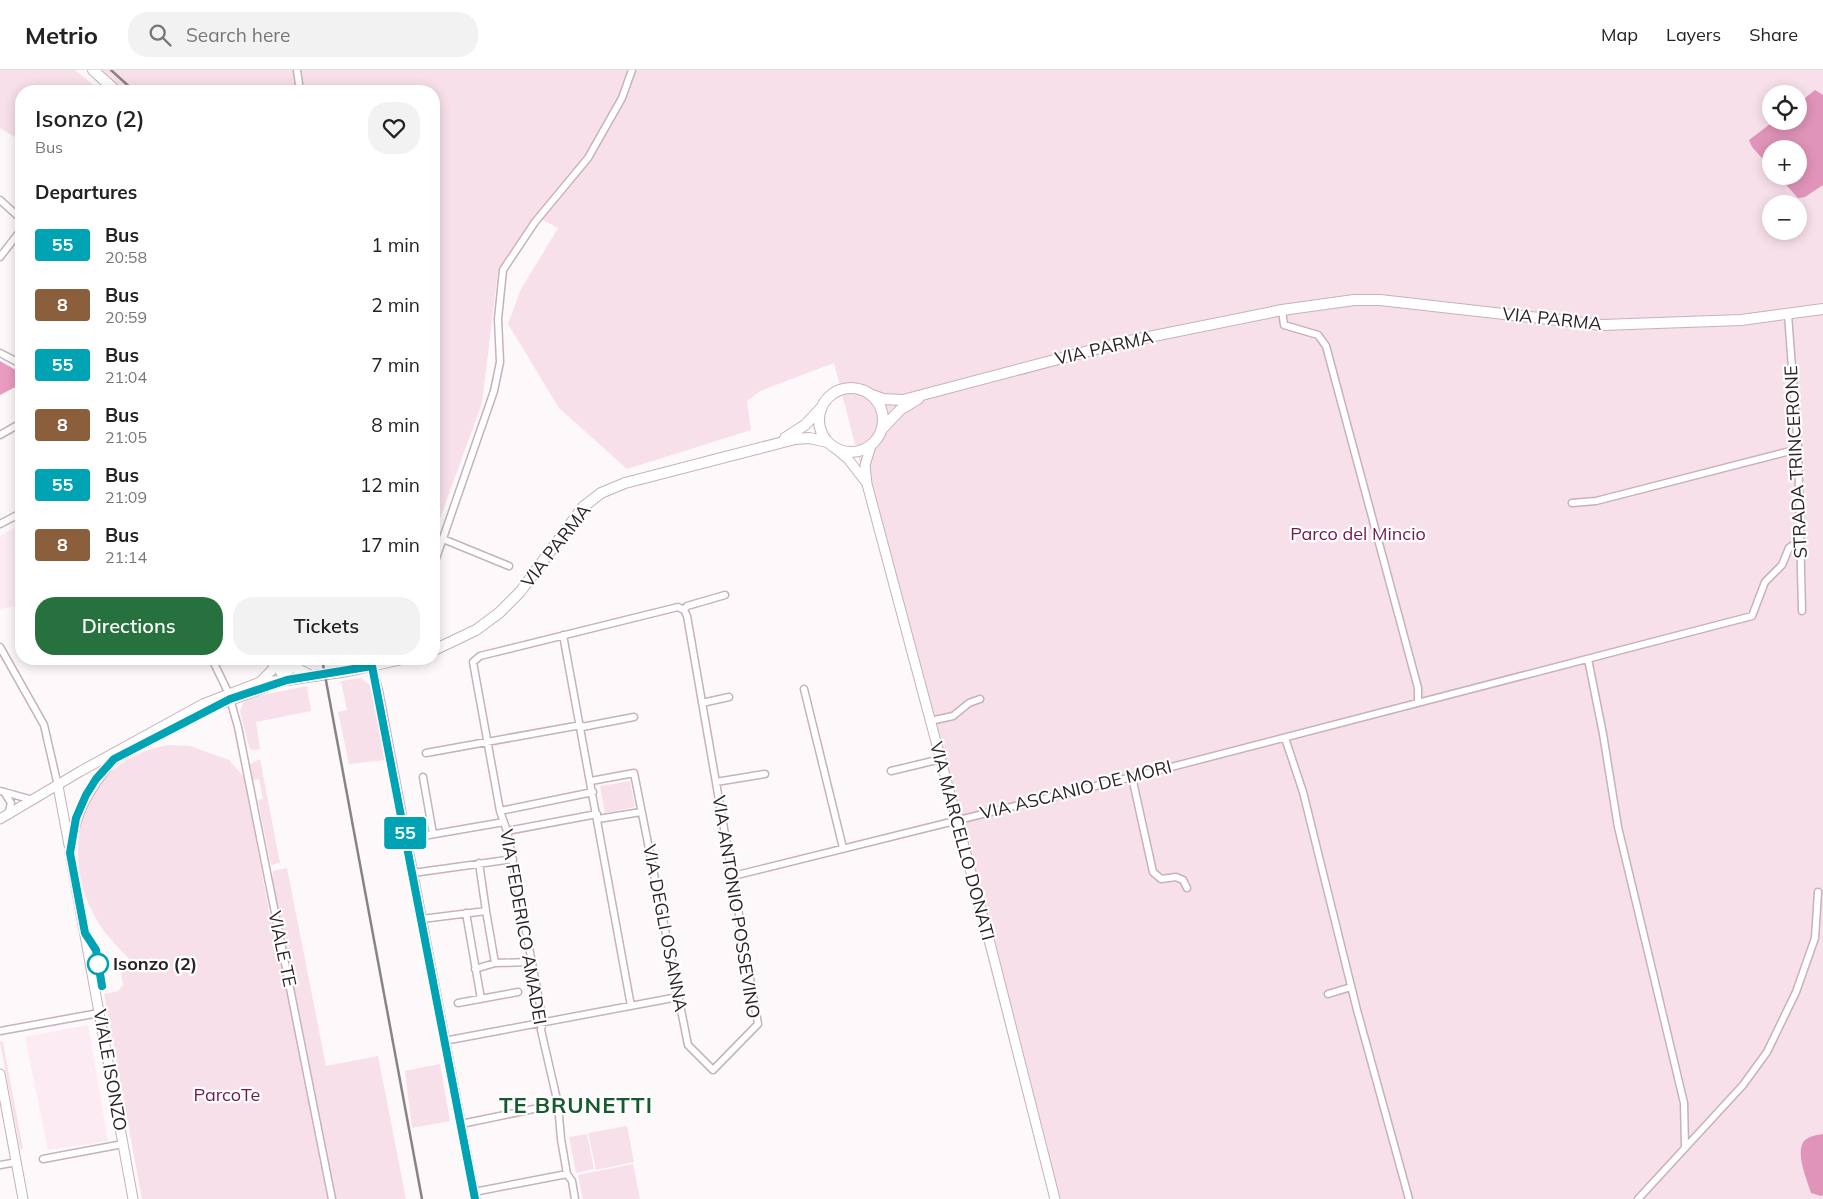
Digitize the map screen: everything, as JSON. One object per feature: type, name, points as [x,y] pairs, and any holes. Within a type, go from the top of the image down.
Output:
[{"type":"main road","points":[[93,70],[109,85]]},
{"type":"main road","name":"VIA PARMA","points":[[872,395],[895,401],[1119,343],[1282,310],[1354,300],[1380,300],[1611,325],[1741,320],[1823,309]]},
{"type":"main road","points":[[845,388],[857,388],[872,395],[880,404],[883,415],[883,428],[879,437],[871,446],[853,453],[831,445],[820,426],[822,407],[832,394],[845,388]]},
{"type":"main road","name":"VIA PARMA","points":[[883,428],[900,410],[928,394]]},
{"type":"main road","name":"VIA PARMA","points":[[777,442],[805,425],[822,407]]},
{"type":"main road","name":"VIA PARMA","points":[[440,647],[476,630],[511,602],[583,507],[601,493],[625,483],[777,442],[809,438],[831,445]]},
{"type":"main road","name":"VIA MARCELLO DONATI","points":[[831,445],[848,459],[867,484]]},
{"type":"main road","name":"VIA MARCELLO DONATI","points":[[871,446],[865,465],[867,484],[957,820],[1055,1199]]},
{"type":"main road","points":[[260,682],[277,665]]},
{"type":"main road","points":[[283,665],[281,672],[287,680]]},
{"type":"main road","points":[[292,665],[299,671],[314,677]]},
{"type":"main road","points":[[4,817],[124,747],[260,682],[314,677],[360,665]]},
{"type":"main road","points":[[58,786],[114,759],[229,696],[287,680]]},
{"type":"main road","name":"VIALE ISONZO","points":[[70,853],[76,818],[86,795],[114,759]]},
{"type":"main road","name":"VIALE ISONZO","points":[[58,786],[133,1199]]},
{"type":"main road","points":[[0,1074],[23,1195]]},
{"type":"street","points":[[298,70],[299,85]]},
{"type":"street","points":[[440,547],[494,391],[500,362],[498,319],[503,270],[535,222],[588,158],[622,98],[632,70]]},
{"type":"street","points":[[0,200],[15,214]]},
{"type":"street","points":[[0,257],[15,238]]},
{"type":"street","points":[[1282,310],[1284,325],[1318,335],[1326,346],[1418,688],[1418,702]]},
{"type":"street","name":"STRADA TRINCERONE","points":[[1788,314],[1798,449],[1802,611]]},
{"type":"street","points":[[0,353],[15,361]]},
{"type":"street","points":[[0,435],[15,426]]},
{"type":"street","points":[[1572,503],[1596,501],[1798,449]]},
{"type":"street","points":[[0,524],[15,516]]},
{"type":"street","points":[[443,539],[509,566]]},
{"type":"street","name":"VIA ASCANIO DE MORI","points":[[732,876],[1285,738],[1752,616],[1765,582],[1782,565],[1789,548],[1800,540]]},
{"type":"street","points":[[631,1006],[563,635],[678,607],[684,610],[688,606],[725,595]]},
{"type":"street","name":"VIA ANTONIO POSSEVINO","points":[[684,610],[687,616],[758,1024],[713,1070],[688,1045]]},
{"type":"street","name":"VIA FEDERICO AMADEI","points":[[563,635],[480,656],[474,662],[500,811],[513,858],[543,1021],[541,1030],[558,1104],[567,1174],[572,1181],[575,1199]]},
{"type":"street","points":[[0,647],[44,725],[58,786]]},
{"type":"street","points":[[1588,659],[1603,734],[1618,827],[1684,1104],[1685,1147]]},
{"type":"street","name":"VIALE TE","points":[[215,665],[229,696],[238,727],[332,1199]]},
{"type":"street","points":[[372,665],[475,1196],[567,1174]]},
{"type":"street","points":[[804,689],[843,848]]},
{"type":"street","points":[[702,703],[729,698]]},
{"type":"street","points":[[930,721],[953,716],[969,703],[980,699]]},
{"type":"street","points":[[426,753],[634,717]]},
{"type":"street","points":[[1285,738],[1303,792],[1351,988],[1409,1199]]},
{"type":"street","points":[[891,771],[941,760]]},
{"type":"street","name":"VIA DEGLI OSANNA","points":[[591,781],[634,774],[688,1045]]},
{"type":"street","name":"VIA ANTONIO POSSEVINO","points":[[716,782],[765,774]]},
{"type":"street","points":[[422,777],[433,834]]},
{"type":"street","points":[[1132,777],[1153,872],[1161,879],[1176,877],[1183,880],[1187,888]]},
{"type":"street","points":[[2,791],[33,800]]},
{"type":"street","points":[[2,791],[11,803],[4,817]]},
{"type":"street","points":[[500,811],[593,792]]},
{"type":"street","points":[[507,831],[597,816],[642,812]]},
{"type":"street","points":[[406,839],[504,822]]},
{"type":"street","points":[[413,873],[513,858]]},
{"type":"street","points":[[479,863],[495,963]]},
{"type":"street","points":[[1638,1199],[1756,1069],[1781,1026],[1815,938],[1818,892]]},
{"type":"street","points":[[422,919],[486,911]]},
{"type":"street","points":[[466,913],[481,999]]},
{"type":"street","points":[[475,969],[495,963],[532,962]]},
{"type":"street","points":[[1328,994],[1351,988]]},
{"type":"street","points":[[458,1003],[518,992]]},
{"type":"street","points":[[444,1041],[678,997]]},
{"type":"street","points":[[0,1031],[99,1013]]},
{"type":"street","points":[[461,1124],[558,1104]]},
{"type":"street","points":[[43,1159],[123,1144]]},
{"type":"street","points":[[0,1164],[16,1163]]},
{"type":"shaded area","points":[[1815,90],[1823,95],[1823,185],[1807,196],[1795,195],[1786,185],[1807,185],[1807,140],[1762,140],[1762,158],[1752,147],[1749,140],[1762,130],[1807,130],[1807,96]]},
{"type":"shaded area","points":[[0,361],[15,370],[15,387],[0,395]]},
{"type":"shaded area","points":[[15,527],[15,606],[0,609],[0,536]]},
{"type":"shaded area","points":[[88,1025],[108,1141],[48,1150],[25,1037]]},
{"type":"shaded area","points":[[1823,1134],[1823,1195],[1821,1196],[1811,1193],[1801,1159],[1801,1152],[1806,1139]]},
{"type":"green space","points":[[0,70],[75,70],[94,85],[15,85],[15,137],[0,128]]},
{"type":"green space","name":"Parco del Mincio","points":[[100,70],[1823,70],[1823,1199],[1050,1199],[834,363],[760,391],[747,401],[751,430],[627,469],[559,408],[508,324],[521,289],[558,228],[535,216],[498,271],[482,403],[440,518],[440,85],[117,85]]},
{"type":"green space","points":[[361,678],[372,687],[385,760],[349,764],[338,712],[347,710],[341,681]]},
{"type":"green space","points":[[307,686],[311,711],[256,722],[260,749],[252,750],[249,747],[240,711],[244,701],[257,696]]},
{"type":"green space","name":"ParcoTe","points":[[168,745],[190,746],[229,760],[244,777],[270,917],[273,871],[287,868],[326,1066],[378,1056],[406,1199],[142,1199],[104,994],[118,991],[123,985],[119,958],[135,964],[110,938],[94,915],[81,881],[78,854],[80,829],[88,805],[100,784],[118,766],[141,753]]},
{"type":"green space","points":[[260,759],[280,863],[271,865],[258,800],[263,799],[259,779],[253,780],[250,764]]},
{"type":"green space","points":[[630,781],[635,807],[605,813],[600,786]]},
{"type":"green space","points":[[3,1041],[23,1149],[20,1149],[0,1042]]},
{"type":"green space","points":[[440,1064],[450,1121],[412,1128],[405,1071]]},
{"type":"green space","points":[[627,1126],[634,1162],[596,1170],[588,1133]]},
{"type":"green space","points":[[587,1134],[594,1169],[576,1173],[569,1137]]},
{"type":"green space","points":[[633,1164],[640,1199],[583,1199],[578,1175]]},
{"type":"railway","points":[[111,70],[127,85]]},
{"type":"railway","points":[[323,665],[422,1199]]},
{"type":"bus line","name":"55","points":[[102,986],[96,950],[91,938],[85,933],[70,853],[76,818],[86,795],[96,779],[114,759],[230,699],[287,680],[372,666],[379,690],[475,1199]]},
{"type":"place","name":"Isonzo (2)","points":[[98,964]]},
{"type":"district","name":"TE BRUNETTI","points":[[576,1105]]}]
